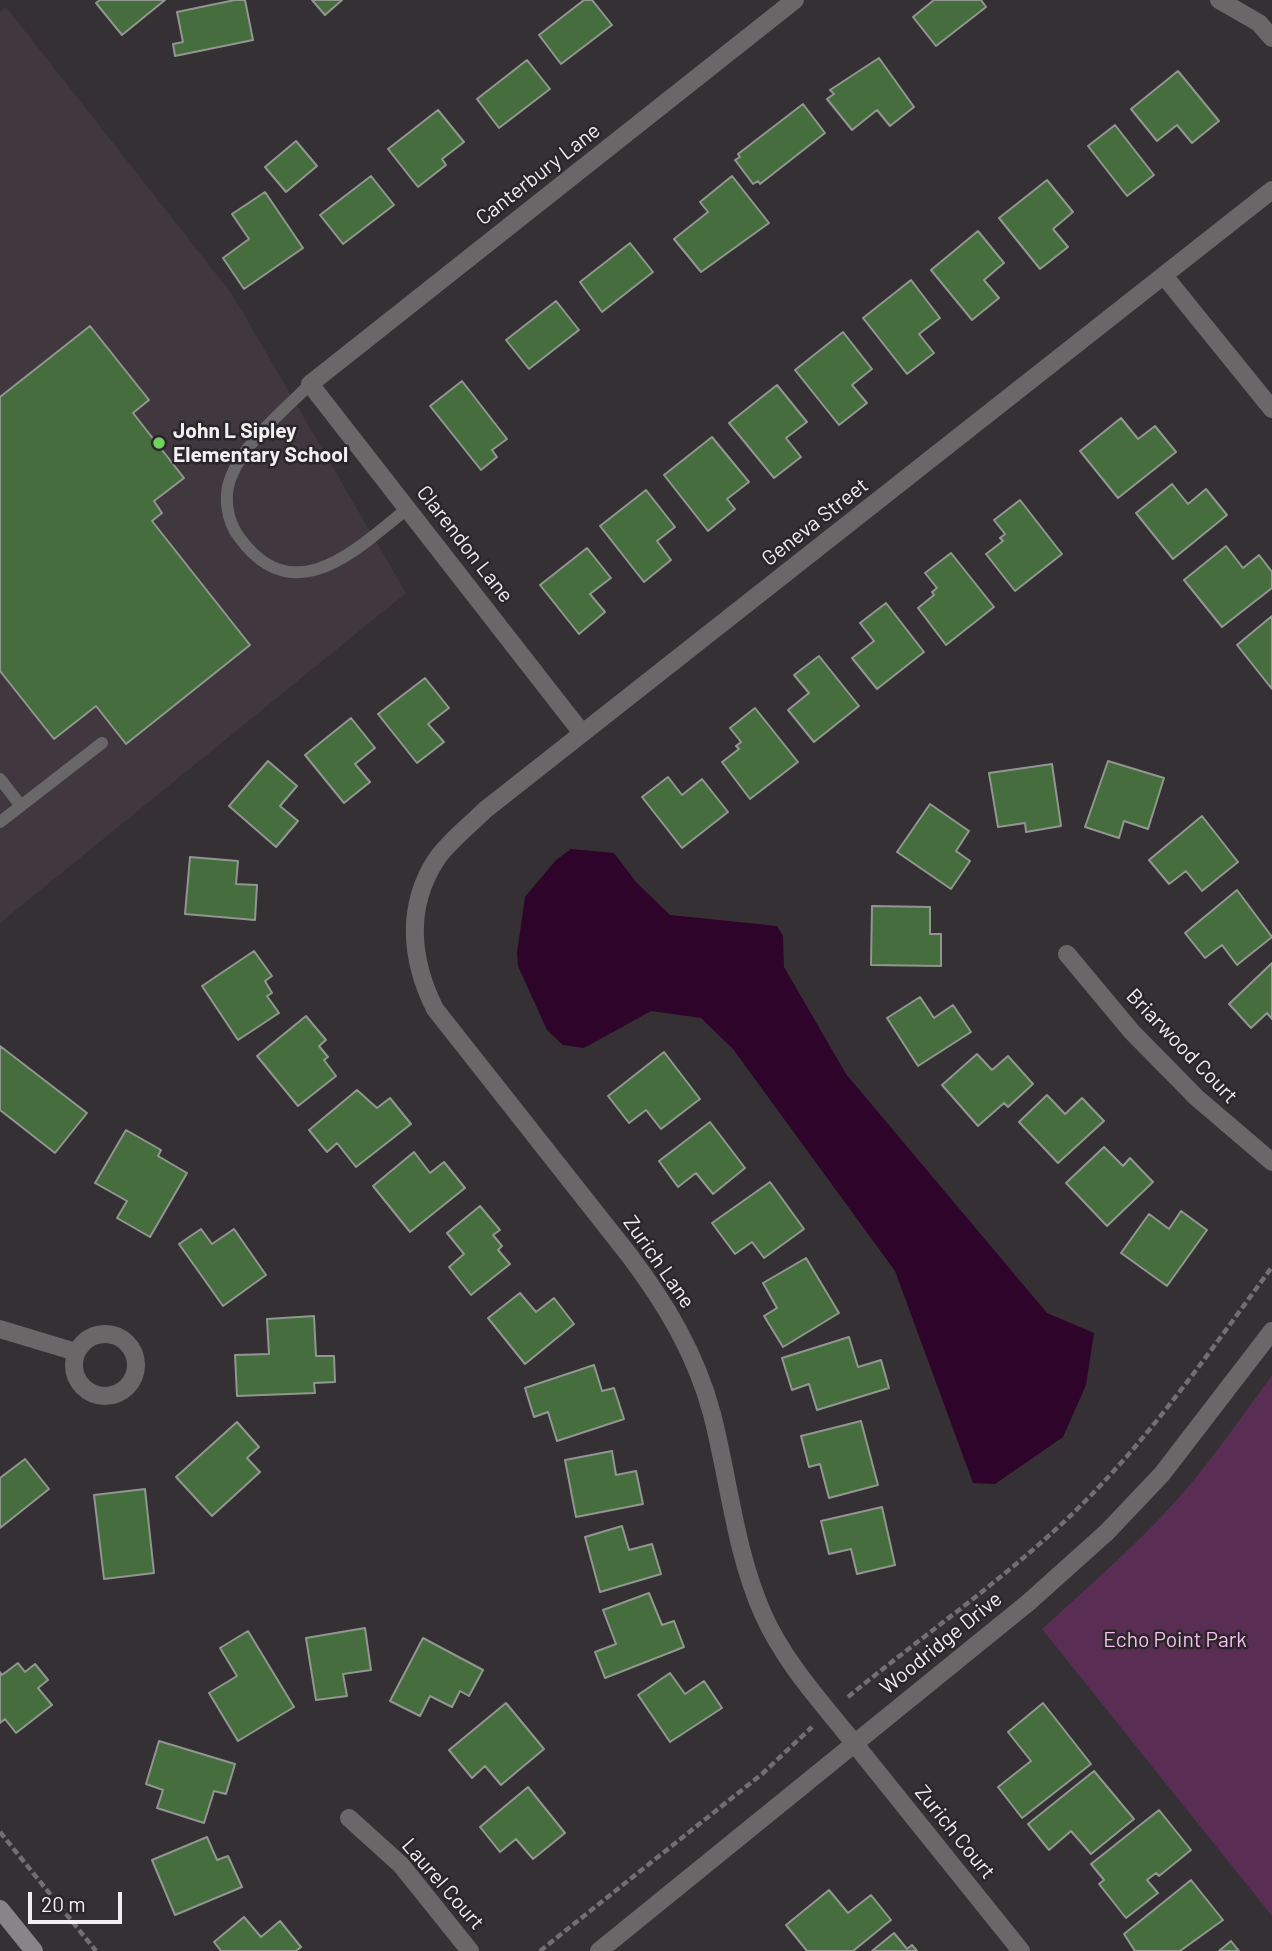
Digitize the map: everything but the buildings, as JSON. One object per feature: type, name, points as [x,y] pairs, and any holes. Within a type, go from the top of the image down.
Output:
[{"type":"main road","points":[[0,1909],[34,1951]]},
{"type":"street","name":"Canterbury Lane","points":[[310,384],[795,0]]},
{"type":"street","points":[[1219,0],[1259,23],[1272,38]]},
{"type":"street","name":"Geneva Street","points":[[416,912],[422,888],[437,859],[485,810],[1165,277],[1272,190]]},
{"type":"street","points":[[1165,277],[1272,409]]},
{"type":"street","name":"Clarendon Lane","points":[[310,384],[582,733]]},
{"type":"street","name":"Zurich Lane","points":[[416,912],[414,945],[421,980],[435,1009],[629,1255],[659,1295],[682,1335],[712,1413],[741,1551],[764,1616],[802,1677],[853,1742]]},
{"type":"street","name":"Briarwood Court","points":[[1067,954],[1132,1032],[1197,1098],[1272,1162]]},
{"type":"street","points":[[0,1329],[76,1352]]},
{"type":"street","name":"Woodridge Drive","points":[[599,1951],[853,1742],[1029,1602],[1107,1532],[1162,1474],[1272,1331]]},
{"type":"street","name":"Zurich Court","points":[[853,1742],[1021,1951]]},
{"type":"street","name":"Laurel Court","points":[[349,1818],[401,1865],[470,1951]]},
{"type":"lane","points":[[310,384],[245,452],[230,478],[226,503],[232,528],[247,549],[264,564],[282,571],[303,573],[324,569],[348,557],[408,508]]},
{"type":"lane","points":[[0,822],[102,743]]},
{"type":"lane","points":[[0,779],[21,806]]},
{"type":"path","points":[[863,1685],[1011,1570],[1069,1517],[1173,1402],[1272,1267]]},
{"type":"path","points":[[540,1951],[762,1773],[796,1740]]},
{"type":"path","points":[[0,1832],[96,1951]]},
{"type":"shaded area","name":"John L Sipley Elementary School","points":[[6,7],[232,294],[406,593],[0,923],[0,12]]},
{"type":"shaded area","points":[[571,849],[614,853],[636,882],[670,915],[777,926],[783,936],[784,967],[846,1074],[1047,1313],[1094,1333],[1086,1385],[1063,1437],[995,1484],[973,1483],[895,1271],[733,1049],[701,1018],[651,1011],[584,1048],[563,1045],[547,1030],[518,966],[517,953],[525,897],[556,860]]},
{"type":"green space","name":"Echo Point Park","points":[[1272,1375],[1272,1916],[1042,1629],[1126,1552],[1174,1503],[1212,1457]]},
{"type":"place","name":"John L Sipley Elementary School","points":[[159,443]]}]
